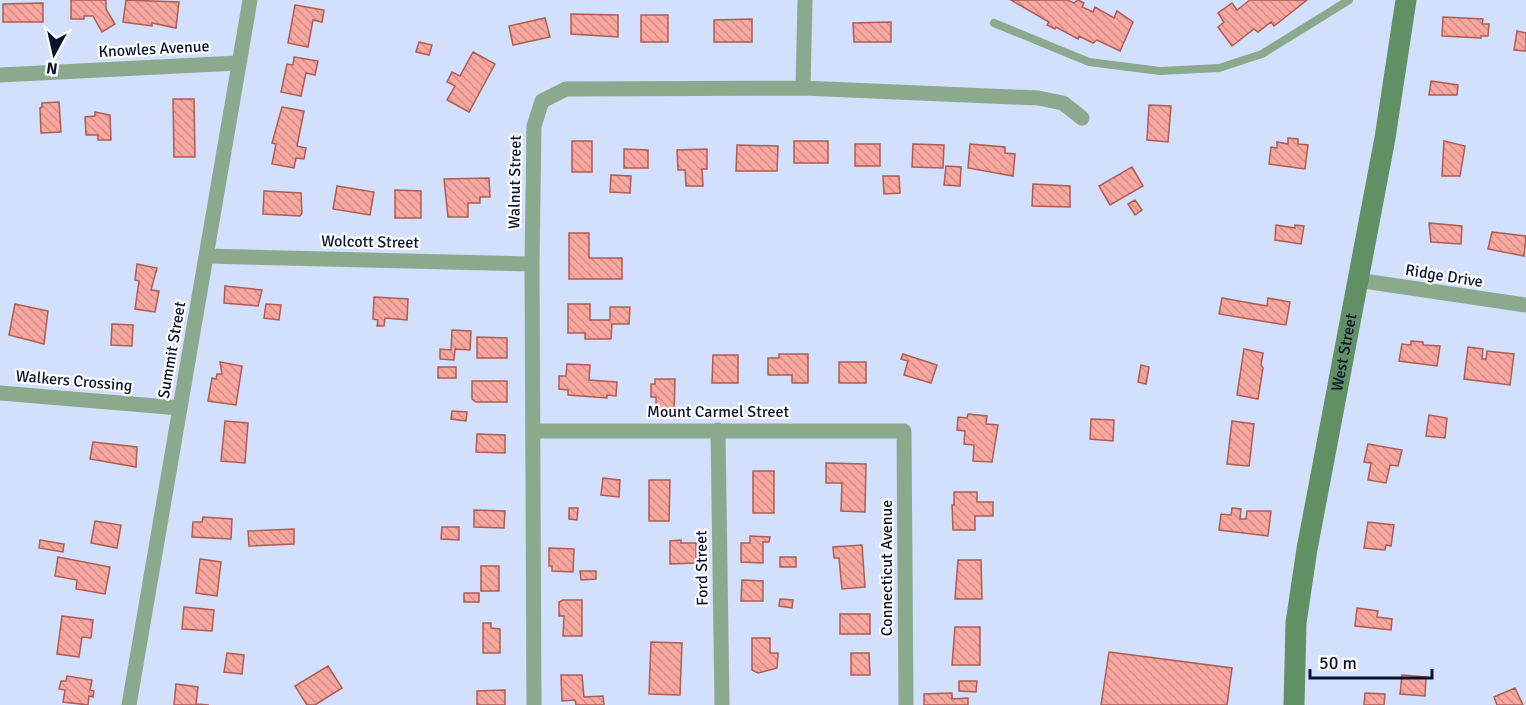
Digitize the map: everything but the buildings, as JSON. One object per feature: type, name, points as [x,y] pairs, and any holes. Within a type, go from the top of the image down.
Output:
[{"type":"main road","name":"West Street","points":[[1294,705],[1296,623],[1306,549],[1384,138],[1405,0]]},
{"type":"street","name":"Summit Street","points":[[129,705],[250,0]]},
{"type":"street","points":[[803,88],[805,0]]},
{"type":"street","name":"Knowles Avenue","points":[[0,75],[238,63]]},
{"type":"street","name":"Walnut Street","points":[[534,705],[532,264],[534,126],[542,101],[566,89],[803,88],[1038,98],[1063,104],[1082,118]]},
{"type":"street","name":"Wolcott Street","points":[[207,256],[532,264]]},
{"type":"street","name":"Ridge Drive","points":[[1357,280],[1526,305]]},
{"type":"street","name":"Walkers Crossing","points":[[0,393],[180,408]]},
{"type":"street","name":"Ford Street","points":[[718,430],[722,705]]},
{"type":"street","name":"Mount Carmel Street","points":[[533,431],[904,431]]},
{"type":"street","name":"Connecticut Avenue","points":[[904,431],[906,705]]},
{"type":"lane","points":[[994,23],[1089,62],[1160,72],[1219,68],[1262,54],[1349,0]]}]
